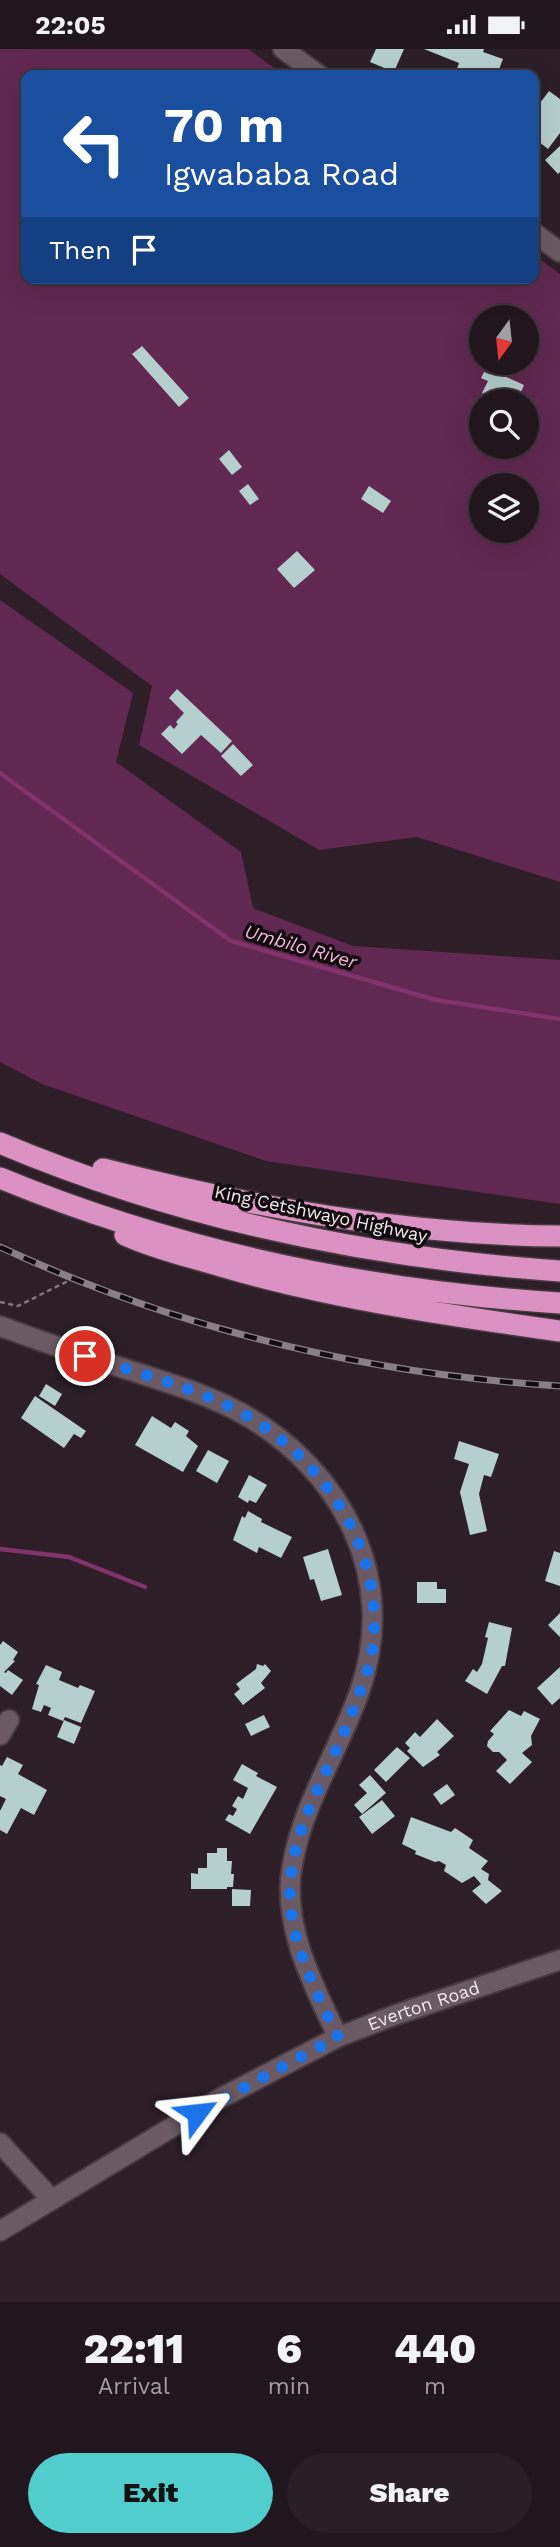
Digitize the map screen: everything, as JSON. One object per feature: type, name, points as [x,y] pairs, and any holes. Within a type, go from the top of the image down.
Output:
[{"type":"highway","name":"King Cetshwayo Highway","points":[[0,1143],[135,1193],[271,1230],[432,1259],[560,1271]]},
{"type":"highway","points":[[26,1154],[63,1158],[180,1189],[349,1220],[438,1229],[560,1236]]},
{"type":"highway","points":[[0,1178],[46,1197],[232,1254],[349,1278],[452,1294],[560,1303]]},
{"type":"highway","points":[[46,1197],[66,1209],[134,1239],[238,1271],[401,1307],[560,1331]]},
{"type":"street","points":[[283,49],[312,70]]},
{"type":"street","points":[[539,237],[560,252]]},
{"type":"street","points":[[0,1326],[188,1389],[226,1405],[264,1426],[285,1442],[323,1479],[338,1501],[360,1546],[373,1593],[370,1658],[350,1717],[307,1812],[292,1867],[290,1886],[294,1929],[308,1969],[338,2037]]},
{"type":"street","name":"Everton Road","points":[[0,2231],[217,2100],[338,2037],[560,1960]]},
{"type":"street","points":[[0,2143],[52,2200]]},
{"type":"path","points":[[0,1302],[18,1306],[72,1279]]},
{"type":"shaded area","points":[[0,49],[248,49],[277,70],[21,70],[21,284],[539,284],[539,259],[560,274],[560,882],[417,837],[319,850],[139,745],[152,686],[0,574]]},
{"type":"shaded area","points":[[0,600],[133,693],[116,762],[241,852],[253,908],[353,946],[560,960],[560,1204],[266,1161],[42,1084],[0,1062]]},
{"type":"building","points":[[376,49],[404,49],[395,70],[370,62]]},
{"type":"building","points":[[424,49],[484,49],[483,52],[503,59],[499,70],[457,70],[459,63]]},
{"type":"building","points":[[549,91],[560,99],[560,133],[548,149],[539,142],[539,104]]},
{"type":"building","points":[[560,146],[560,172],[558,174],[545,160]]},
{"type":"building","points":[[142,346],[189,398],[179,407],[132,354]]},
{"type":"building","points":[[482,375],[502,375],[524,385],[522,389],[484,389],[488,381],[481,378]]},
{"type":"building","points":[[229,450],[242,467],[232,475],[219,459]]},
{"type":"building","points":[[248,484],[259,499],[250,505],[239,491]]},
{"type":"building","points":[[369,486],[391,501],[383,513],[361,499]]},
{"type":"building","points":[[297,551],[315,570],[294,588],[277,569]]},
{"type":"building","points":[[177,689],[232,741],[221,753],[201,735],[182,754],[161,734],[170,725],[174,729],[184,713],[169,698]]},
{"type":"building","points":[[233,744],[253,765],[241,776],[221,756]]},
{"type":"building","points":[[46,1384],[62,1394],[55,1406],[39,1396]]},
{"type":"building","points":[[35,1396],[86,1431],[81,1438],[74,1434],[64,1448],[21,1418]]},
{"type":"building","points":[[152,1416],[171,1428],[175,1422],[189,1431],[186,1436],[198,1446],[183,1472],[135,1445]]},
{"type":"building","points":[[459,1441],[499,1454],[491,1477],[484,1475],[479,1494],[487,1531],[470,1535],[460,1492],[469,1464],[454,1459]]},
{"type":"building","points":[[208,1450],[229,1461],[217,1483],[196,1471]]},
{"type":"building","points":[[249,1475],[267,1485],[256,1503],[249,1500],[248,1503],[238,1497]]},
{"type":"building","points":[[248,1511],[262,1519],[261,1522],[292,1537],[281,1558],[259,1547],[257,1553],[233,1540],[242,1516],[245,1518]]},
{"type":"building","points":[[328,1549],[342,1595],[321,1601],[314,1579],[310,1580],[303,1557]]},
{"type":"building","points":[[554,1551],[560,1553],[560,1586],[545,1581]]},
{"type":"building","points":[[417,1582],[437,1582],[437,1589],[446,1589],[446,1603],[417,1603]]},
{"type":"building","points":[[560,1613],[560,1637],[548,1625]]},
{"type":"building","points":[[489,1622],[512,1628],[505,1666],[502,1666],[487,1694],[465,1681],[473,1669],[477,1672],[482,1664]]},
{"type":"building","points":[[3,1641],[18,1652],[13,1660],[15,1661],[4,1672],[8,1670],[23,1680],[12,1695],[0,1686],[0,1645]]},
{"type":"building","points":[[257,1664],[265,1664],[271,1671],[261,1683],[265,1688],[243,1705],[234,1694],[240,1689],[236,1684],[256,1669]]},
{"type":"building","points":[[46,1665],[62,1672],[59,1680],[95,1691],[81,1723],[65,1717],[63,1721],[48,1715],[51,1708],[44,1705],[41,1712],[32,1709],[39,1685],[36,1684]]},
{"type":"building","points":[[560,1667],[560,1698],[552,1705],[537,1688]]},
{"type":"building","points":[[509,1710],[521,1716],[524,1711],[540,1719],[531,1736],[532,1745],[522,1753],[532,1762],[510,1784],[496,1771],[507,1760],[487,1746],[494,1734],[490,1731]]},
{"type":"building","points":[[264,1715],[270,1727],[251,1736],[245,1724]]},
{"type":"building","points":[[437,1719],[454,1736],[437,1752],[440,1755],[423,1767],[407,1751],[410,1748],[405,1743],[415,1732],[420,1737]]},
{"type":"building","points":[[64,1720],[81,1727],[74,1744],[57,1737]]},
{"type":"building","points":[[397,1747],[410,1758],[386,1782],[374,1770]]},
{"type":"building","points":[[7,1757],[23,1765],[18,1774],[47,1790],[34,1815],[21,1808],[7,1834],[0,1830],[0,1811],[6,1799],[0,1796],[0,1765],[2,1766]]},
{"type":"building","points":[[242,1764],[258,1773],[256,1776],[277,1787],[250,1834],[225,1820],[229,1814],[233,1816],[237,1809],[232,1806],[238,1796],[243,1799],[248,1788],[233,1780]]},
{"type":"building","points":[[370,1775],[386,1793],[362,1814],[354,1805],[367,1793],[359,1785]]},
{"type":"building","points":[[447,1784],[455,1795],[441,1805],[433,1794]]},
{"type":"building","points":[[382,1800],[395,1816],[372,1834],[359,1817]]},
{"type":"building","points":[[411,1817],[451,1832],[455,1828],[473,1840],[469,1848],[488,1861],[481,1869],[489,1874],[488,1880],[502,1891],[486,1904],[472,1891],[481,1884],[474,1876],[462,1883],[444,1871],[446,1865],[415,1854],[416,1851],[402,1844]]},
{"type":"building","points":[[217,1848],[227,1848],[227,1861],[232,1861],[231,1874],[234,1874],[233,1887],[191,1889],[191,1873],[198,1874],[198,1868],[207,1868],[207,1853],[217,1853]]},
{"type":"building","points":[[232,1889],[251,1890],[250,1906],[232,1906]]},
{"type":"waterway","name":"Umbilo River","points":[[0,773],[231,941],[436,1000],[560,1019]]},
{"type":"waterway","points":[[0,1549],[69,1557],[145,1587]]},
{"type":"railway","points":[[0,1247],[135,1302],[273,1343],[415,1371],[560,1386]]},
{"type":"route","points":[[85,1356],[188,1389],[226,1405],[264,1426],[285,1442],[323,1479],[338,1501],[360,1546],[373,1593],[370,1658],[361,1689],[307,1812],[292,1867],[290,1899],[294,1929],[308,1969],[338,2037],[197,2113]]}]
